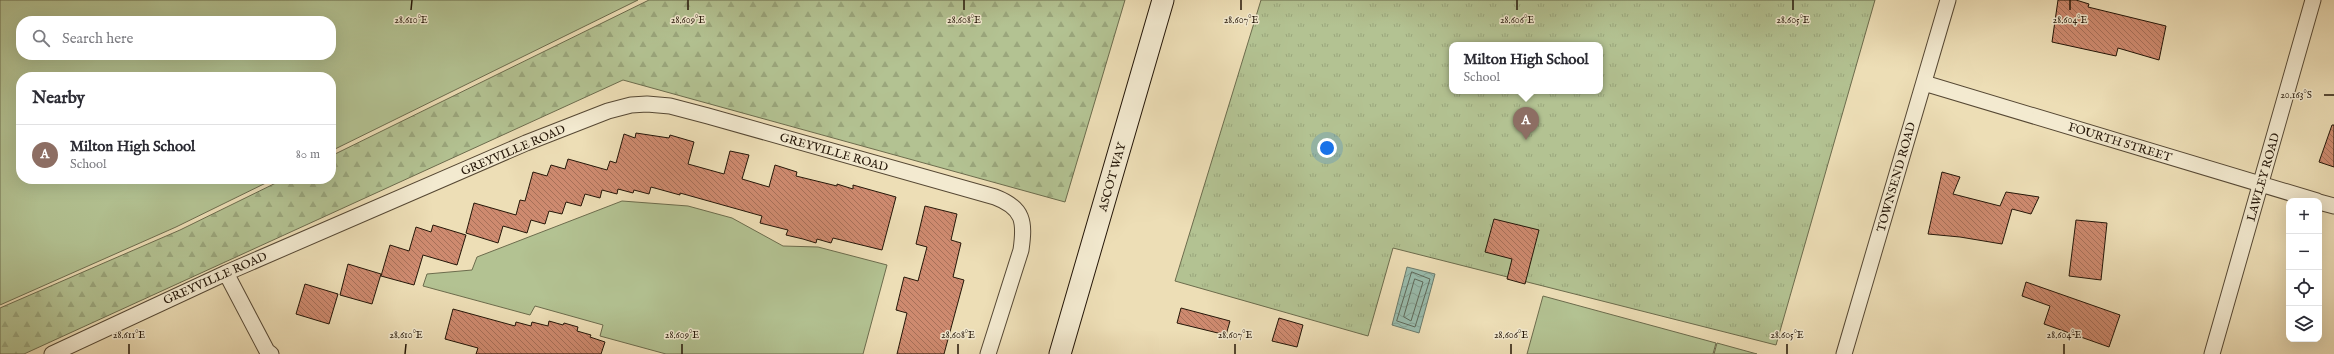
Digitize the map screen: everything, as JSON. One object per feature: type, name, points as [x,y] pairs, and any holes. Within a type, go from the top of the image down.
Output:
[{"type":"main road","name":"ASCOT WAY","points":[[1060,354],[1163,0]]},
{"type":"street","name":"TOWNSEND ROAD","points":[[1844,354],[1948,0]]},
{"type":"street","name":"LAWLEY ROAD","points":[[2212,354],[2313,0]]},
{"type":"street","name":"FOURTH STREET","points":[[1924,83],[2308,198]]},
{"type":"street","name":"GREYVILLE ROAD","points":[[52,354],[226,272],[526,143],[608,111],[631,105],[670,106],[1007,201],[1017,208],[1022,219],[1023,236],[1021,250],[988,354]]},
{"type":"street","name":"FOURTH STREET","points":[[2322,202],[2334,206]]},
{"type":"street","points":[[226,272],[267,350],[271,354]]},
{"type":"green space","points":[[0,0],[638,0],[336,149],[336,72],[16,72],[16,184],[264,184],[176,227],[0,305]]},
{"type":"green space","points":[[649,0],[1125,0],[1065,202],[623,80],[24,354],[0,354],[0,308],[180,230],[274,184],[336,184],[336,154]]},
{"type":"green space","points":[[1261,0],[1875,0],[1776,345],[1393,248],[1368,336],[1175,281]]},
{"type":"green space","points":[[622,201],[688,206],[732,218],[783,246],[818,247],[887,265],[863,354],[666,354],[600,336],[603,325],[535,306],[530,315],[423,286],[427,274],[472,270],[477,257]]},
{"type":"green space","points":[[1543,296],[1716,343],[1713,354],[1527,354]]},
{"type":"green space","points":[[1717,343],[1757,354],[1714,354]]},
{"type":"water","points":[[1407,267],[1435,274],[1419,333],[1392,325]]},
{"type":"building","points":[[2058,0],[2076,0],[2089,4],[2088,7],[2166,26],[2159,60],[2118,48],[2116,56],[2052,42]]},
{"type":"building","points":[[2332,125],[2334,125],[2334,167],[2319,162]]},
{"type":"building","points":[[636,133],[669,138],[670,135],[694,142],[688,164],[724,174],[730,151],[749,155],[742,179],[769,187],[775,165],[797,172],[796,176],[837,186],[837,184],[853,189],[853,185],[896,197],[882,250],[833,238],[831,243],[817,239],[816,243],[786,235],[788,230],[760,223],[762,216],[680,193],[680,195],[651,187],[649,194],[634,190],[633,193],[618,189],[617,194],[602,190],[600,198],[585,194],[581,206],[566,202],[562,214],[549,211],[545,224],[531,220],[527,233],[503,226],[498,243],[466,233],[474,203],[516,215],[520,200],[525,201],[533,172],[547,176],[551,165],[565,169],[568,159],[607,170],[610,161],[616,163],[624,134],[635,138]]},
{"type":"building","points":[[1942,172],[1960,177],[1953,194],[2000,206],[2006,192],[2039,197],[2031,214],[2012,209],[2002,244],[1960,237],[1928,234]]},
{"type":"building","points":[[925,206],[957,214],[951,240],[961,243],[953,277],[964,280],[944,354],[897,354],[907,313],[896,310],[904,277],[918,281],[927,247],[916,244]]},
{"type":"building","points":[[1494,219],[1539,230],[1525,284],[1507,279],[1512,259],[1485,252]]},
{"type":"building","points":[[2076,220],[2107,223],[2101,280],[2069,276]]},
{"type":"building","points":[[433,225],[466,235],[457,265],[423,255],[414,285],[381,276],[390,245],[409,251],[416,227],[431,232]]},
{"type":"building","points":[[348,264],[381,274],[372,304],[340,295]]},
{"type":"building","points":[[2026,282],[2120,315],[2109,347],[2044,324],[2050,306],[2022,296]]},
{"type":"building","points":[[305,284],[338,294],[329,324],[296,314]]},
{"type":"building","points":[[1181,308],[1230,321],[1226,335],[1177,323]]},
{"type":"building","points":[[453,309],[515,326],[516,322],[531,326],[532,322],[548,326],[549,321],[563,325],[564,323],[578,327],[577,331],[591,335],[590,337],[605,342],[601,354],[476,354],[478,348],[445,339]]},
{"type":"building","points":[[1279,318],[1303,325],[1297,347],[1272,341]]},
{"type":"place","name":"Milton High School","points":[[1526,140]]}]
